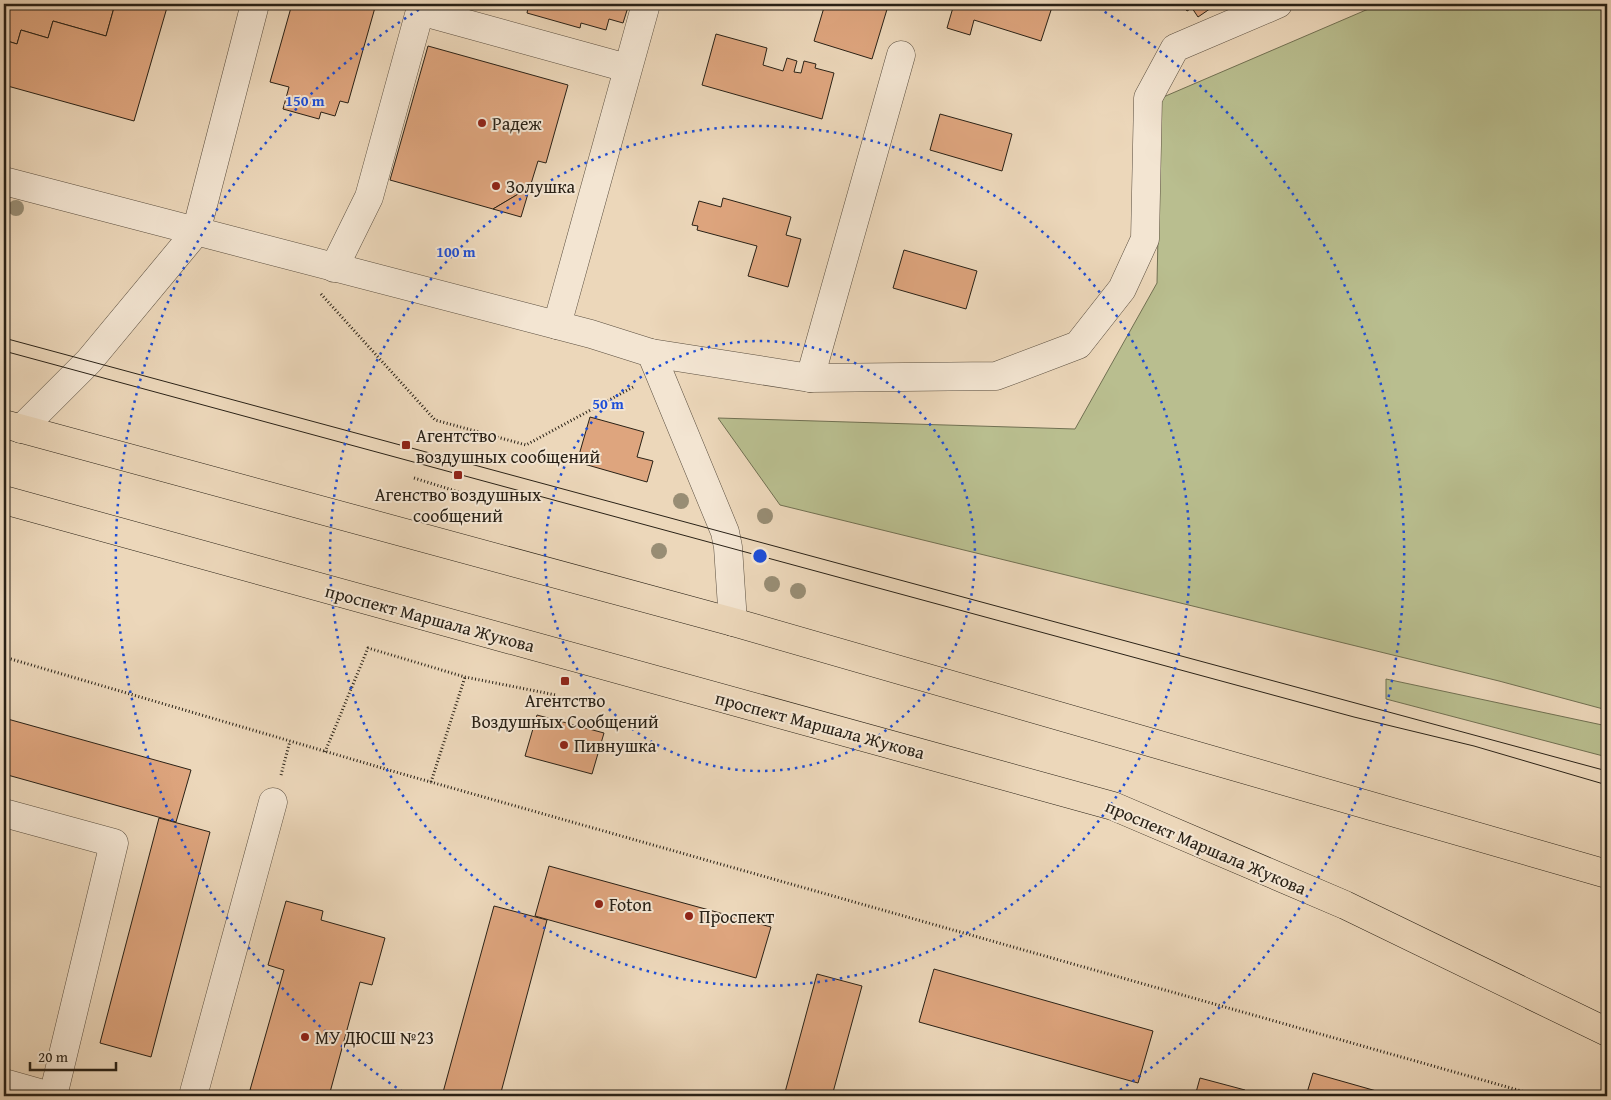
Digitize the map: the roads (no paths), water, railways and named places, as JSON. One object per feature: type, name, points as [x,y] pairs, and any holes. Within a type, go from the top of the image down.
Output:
[{"type":"highway","points":[[12,427],[733,622],[1607,874]]},
{"type":"highway","name":"проспект Маршала Жукова","points":[[4,500],[1113,806],[1345,905],[1607,1032]]},
{"type":"street","points":[[12,427],[89,361],[196,232],[255,4]]},
{"type":"street","points":[[557,325],[646,4]]},
{"type":"street","points":[[4,181],[557,325],[655,363],[810,378],[996,376],[1078,345],[1122,289],[1145,239],[1148,98],[1175,48],[1278,4]]},
{"type":"street","points":[[334,268],[369,197],[420,11],[627,68]]},
{"type":"street","points":[[810,378],[901,55]]},
{"type":"street","points":[[655,363],[725,532],[733,622]]},
{"type":"street","points":[[193,1096],[274,802]]},
{"type":"street","points":[[4,813],[114,843],[52,1096],[4,1083]]},
{"type":"tram line","points":[[4,338],[1607,771]]},
{"type":"tram line","points":[[4,351],[1354,717],[1474,746],[1607,785]]},
{"type":"place","name":"Радеж","points":[[482,123]]},
{"type":"place","name":"Золушка","points":[[496,186]]},
{"type":"place","name":"Агентство воздушных сообщений","points":[[406,445]]},
{"type":"place","name":"Агенство воздушных сообщений","points":[[458,475]]},
{"type":"place","name":"Агентство Воздушных Сообщений","points":[[565,681]]},
{"type":"place","name":"Пивнушка","points":[[564,745]]},
{"type":"place","name":"Foton","points":[[599,904]]},
{"type":"place","name":"Проспект","points":[[689,916]]},
{"type":"place","name":"МУ ДЮСШ №23","points":[[305,1037]]}]
